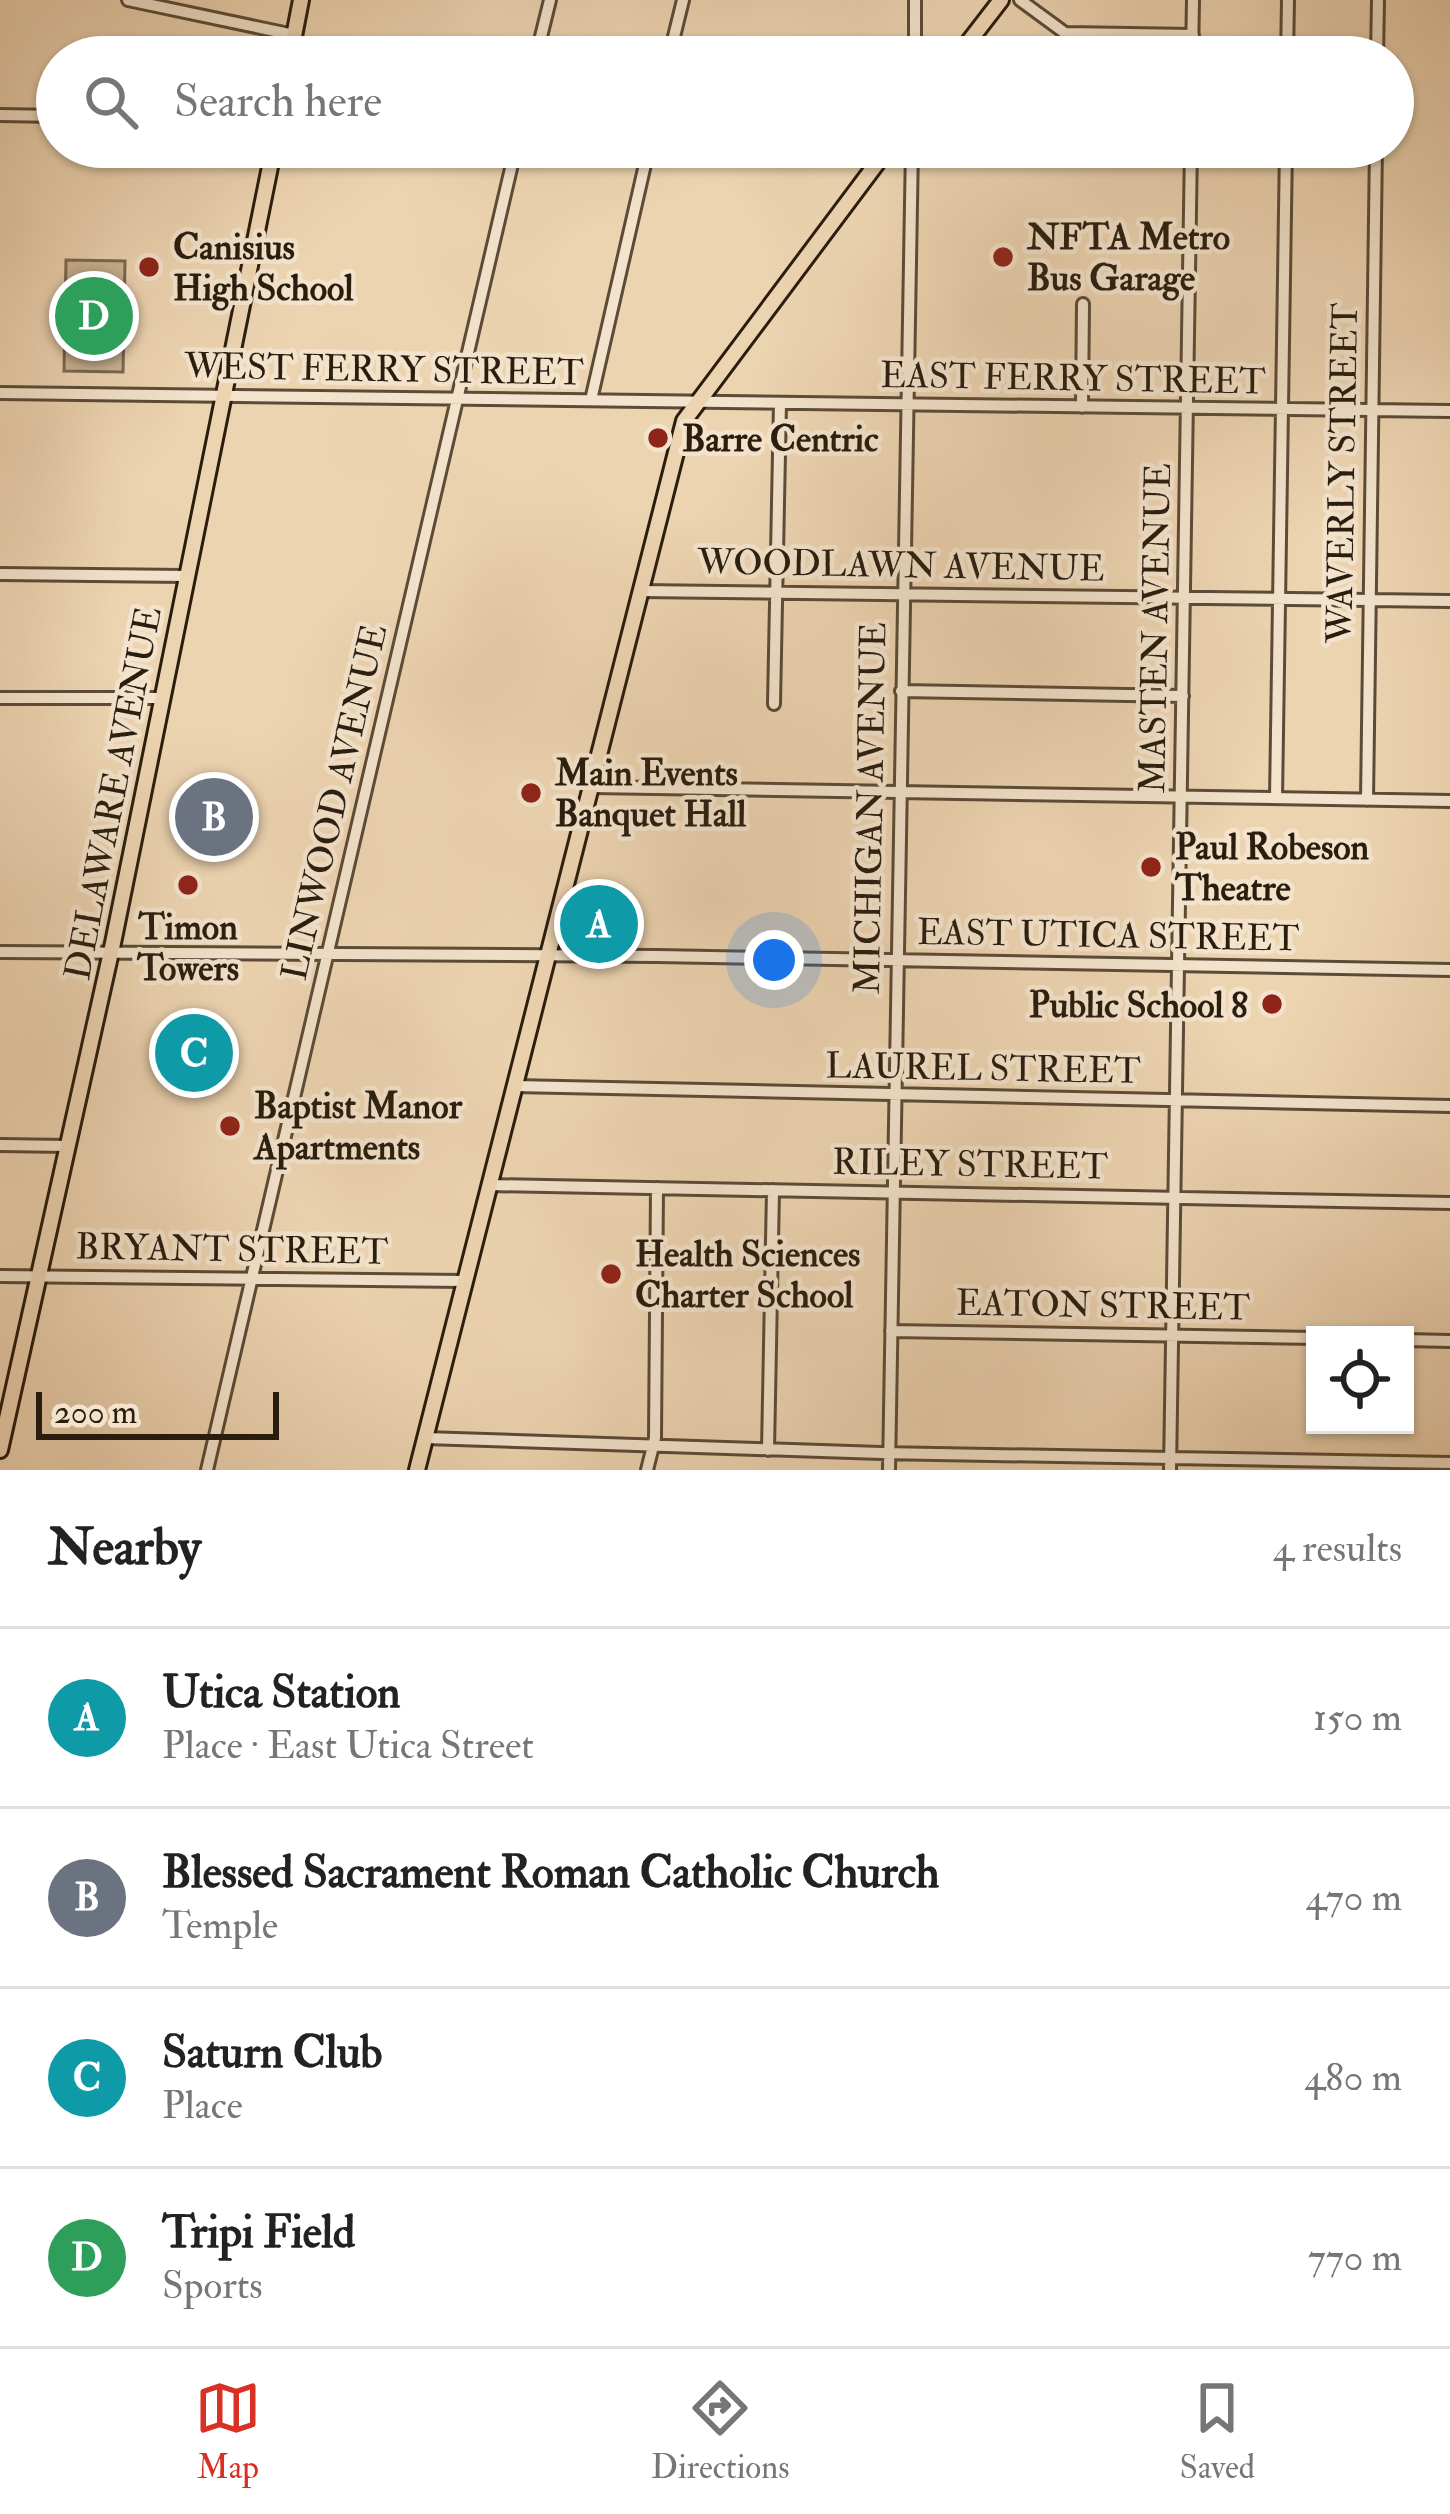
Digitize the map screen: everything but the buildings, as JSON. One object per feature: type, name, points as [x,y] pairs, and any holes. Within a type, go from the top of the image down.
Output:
[{"type":"main road","points":[[294,35],[302,0]]},
{"type":"main road","points":[[973,36],[1001,0]]},
{"type":"main road","name":"DELAWARE AVENUE","points":[[0,1450],[111,953],[270,168]]},
{"type":"main road","points":[[417,1470],[678,440],[695,402],[873,168]]},
{"type":"street","points":[[128,0],[294,35]]},
{"type":"street","points":[[541,36],[550,0]]},
{"type":"street","points":[[674,36],[682,0]]},
{"type":"street","points":[[915,0],[915,36]]},
{"type":"street","points":[[1020,0],[1065,33],[1193,35],[1193,0]]},
{"type":"street","points":[[1287,36],[1288,0]]},
{"type":"street","points":[[1377,36],[1378,0]]},
{"type":"street","points":[[0,115],[36,116]]},
{"type":"street","name":"LINWOOD AVENUE","points":[[207,1470],[511,168]]},
{"type":"street","points":[[591,400],[644,168]]},
{"type":"street","name":"MICHIGAN AVENUE","points":[[889,1470],[912,168]]},
{"type":"street","name":"MASTEN AVENUE","points":[[1170,1464],[1191,168]]},
{"type":"street","points":[[1276,798],[1286,168]]},
{"type":"street","name":"WAVERLY STREET","points":[[1367,800],[1376,168]]},
{"type":"street","points":[[1082,407],[1083,304]]},
{"type":"street","name":"WEST FERRY STREET","points":[[0,393],[695,402]]},
{"type":"street","name":"EAST FERRY STREET","points":[[695,402],[1450,411]]},
{"type":"street","points":[[774,704],[780,403]]},
{"type":"street","points":[[0,574],[186,576]]},
{"type":"street","name":"WOODLAWN AVENUE","points":[[640,591],[1450,601]]},
{"type":"street","points":[[901,691],[1183,696]]},
{"type":"street","points":[[0,698],[161,698]]},
{"type":"street","points":[[592,787],[1450,801]]},
{"type":"street","name":"EAST UTICA STREET","points":[[0,952],[1450,970]]},
{"type":"street","name":"LAUREL STREET","points":[[514,1086],[1450,1106]]},
{"type":"street","points":[[0,1145],[67,1146]]},
{"type":"street","name":"RILEY STREET","points":[[489,1185],[1450,1203]]},
{"type":"street","points":[[647,1470],[653,1446],[657,1188]]},
{"type":"street","points":[[768,1450],[772,1190]]},
{"type":"street","name":"BRYANT STREET","points":[[0,1276],[464,1281]]},
{"type":"street","name":"EATON STREET","points":[[891,1331],[1306,1338]]},
{"type":"street","points":[[1414,1340],[1450,1341]]},
{"type":"street","points":[[425,1438],[1170,1464],[1450,1463]]},
{"type":"shaded area","points":[[66,260],[125,261],[123,372],[64,371]]},
{"type":"place","name":"NFTA Metro Bus Garage","points":[[1003,257]]},
{"type":"place","name":"Canisius High School","points":[[149,267]]},
{"type":"place","name":"Tripi Field","points":[[94,316]]},
{"type":"place","name":"Barre Centric","points":[[658,438]]},
{"type":"place","name":"Main Events Banquet Hall","points":[[531,793]]},
{"type":"place","name":"Blessed Sacrament Roman Catholic Church","points":[[214,817]]},
{"type":"place","name":"Paul Robeson Theatre","points":[[1151,867]]},
{"type":"place","name":"Timon Towers","points":[[188,885]]},
{"type":"place","name":"Utica Station","points":[[599,924]]},
{"type":"place","name":"Public School 8","points":[[1272,1004]]},
{"type":"place","name":"Saturn Club","points":[[194,1053]]},
{"type":"place","name":"Baptist Manor Apartments","points":[[230,1126]]},
{"type":"place","name":"Health Sciences Charter School","points":[[611,1274]]}]
